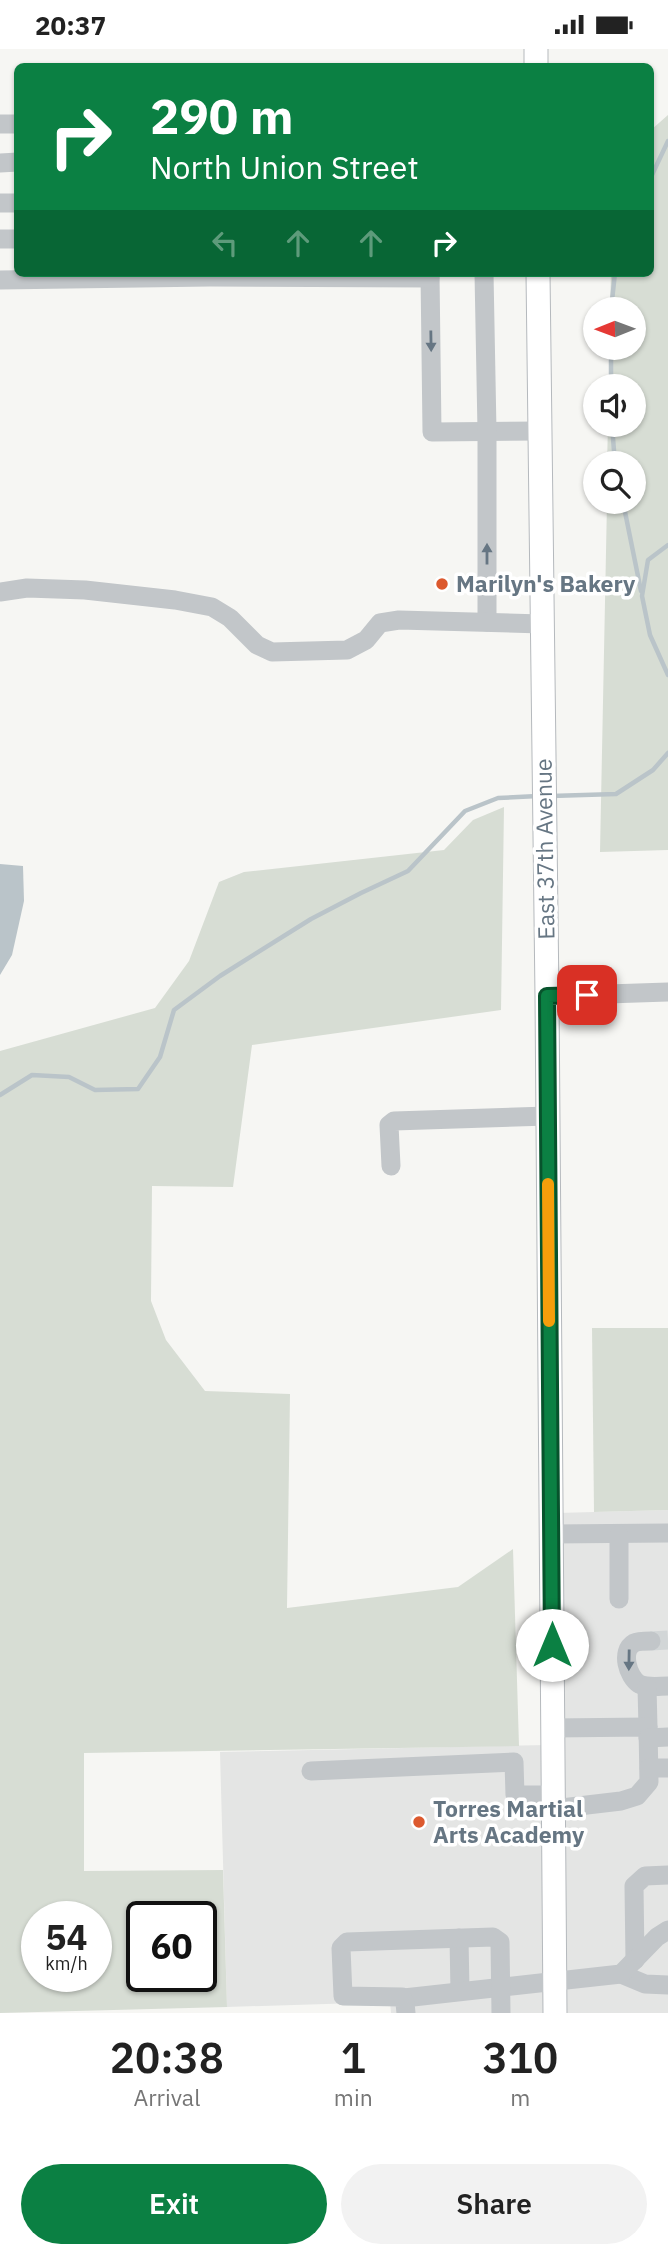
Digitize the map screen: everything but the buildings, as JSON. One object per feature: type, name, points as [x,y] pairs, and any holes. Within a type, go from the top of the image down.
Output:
[{"type":"main road","name":"East 37th Avenue","points":[[538,277],[555,2013]]},
{"type":"street","points":[[0,280],[61,277]]},
{"type":"street","points":[[430,277],[432,432],[540,431]]},
{"type":"street","points":[[484,277],[486,622]]},
{"type":"street","points":[[0,592],[27,588],[85,590],[212,607],[230,618],[257,645],[272,652],[347,650],[366,640],[380,623],[399,620],[542,624]]},
{"type":"street","points":[[547,996],[668,992]]},
{"type":"street","points":[[391,1166],[389,1125],[394,1121],[548,1116]]},
{"type":"street","points":[[551,1534],[668,1533]]},
{"type":"street","points":[[619,1535],[619,1599]]},
{"type":"street","points":[[651,1641],[635,1642],[630,1647],[629,1674],[647,1687],[668,1686]]},
{"type":"street","points":[[311,1771],[514,1762],[515,1795],[553,1802],[621,1801],[637,1796],[658,1768],[648,1732],[647,1687]]},
{"type":"street","points":[[552,1728],[648,1732],[668,1737]]},
{"type":"street","points":[[668,1875],[645,1876],[634,1886],[628,1967],[645,1984],[668,1985]]},
{"type":"street","points":[[501,2013],[501,1986],[500,1942],[493,1937],[347,1942],[341,1948],[343,1996],[402,1997],[405,2006],[460,1991],[501,1986],[554,1980],[628,1967],[657,1937],[668,1930]]},
{"type":"street","points":[[458,1938],[460,1991]]},
{"type":"shaded area","points":[[668,115],[668,850],[600,852],[607,514],[646,514],[646,451],[607,451],[608,437],[646,437],[646,374],[609,374],[609,361],[646,361],[646,297],[610,297],[611,277],[654,277],[654,127]]},
{"type":"shaded area","points":[[504,807],[501,1010],[252,1045],[233,1187],[152,1186],[151,1301],[166,1340],[205,1391],[290,1394],[287,1608],[458,1587],[513,1549],[519,1746],[84,1753],[84,1871],[223,1870],[227,2007],[0,2013],[0,1051],[155,1008],[189,961],[219,882],[244,872],[444,850],[473,820]]},
{"type":"shaded area","points":[[0,864],[23,866],[24,901],[12,955],[0,975]]},
{"type":"shaded area","points":[[592,1328],[668,1328],[668,1510],[594,1512]]},
{"type":"shaded area","points":[[668,1510],[668,2013],[561,2013],[557,1513]]},
{"type":"shaded area","points":[[548,1745],[549,2013],[391,2013],[390,2002],[227,2007],[220,1752]]},
{"type":"waterway","points":[[654,171],[668,141]]},
{"type":"waterway","points":[[612,297],[615,277]]},
{"type":"waterway","points":[[611,361],[611,374]]},
{"type":"waterway","points":[[613,437],[614,451]]},
{"type":"waterway","points":[[625,514],[641,591]]},
{"type":"waterway","points":[[668,545],[648,560],[642,596],[650,635],[668,675]]},
{"type":"waterway","points":[[551,796],[616,794],[653,770],[668,753]]},
{"type":"waterway","points":[[0,1095],[32,1075],[69,1077],[95,1090],[138,1089],[160,1057],[174,1010],[220,976],[311,919],[408,871],[465,811],[498,798],[538,796]]},
{"type":"tunnel","points":[[651,1641],[668,1640]]},
{"type":"slow traffic","points":[[548,1184],[549,1321]]},
{"type":"place","name":"Marilyn's Bakery","points":[[442,584]]},
{"type":"place","name":"Torres Martial Arts Academy","points":[[419,1822]]},
{"type":"route","points":[[552,1645],[547,996],[587,995]]}]
